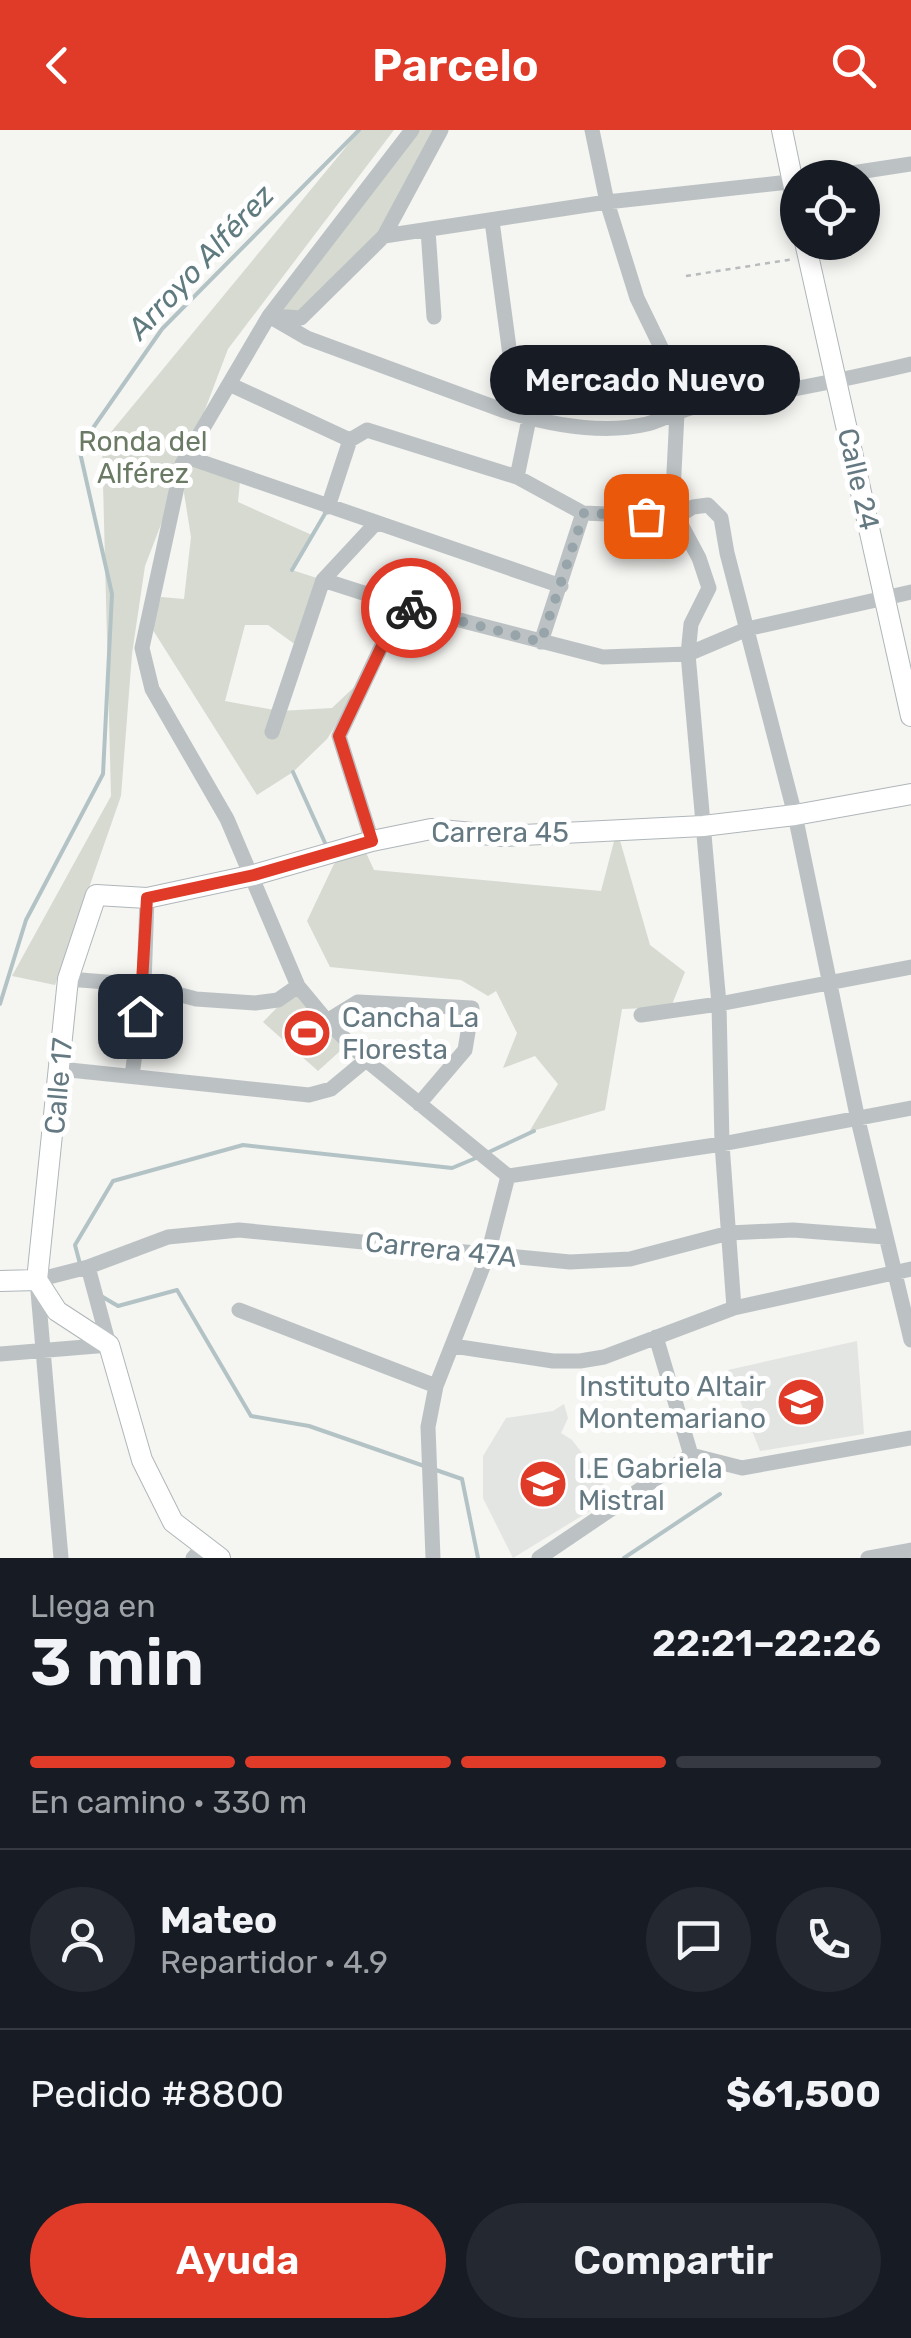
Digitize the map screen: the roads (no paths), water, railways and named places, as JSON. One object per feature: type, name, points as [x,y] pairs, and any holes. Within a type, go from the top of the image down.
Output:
[{"type":"street","points":[[412,130],[269,316],[182,464],[142,648],[152,689],[227,820],[254,875],[298,986],[366,1060],[508,1176],[722,1144],[911,1108]]},
{"type":"street","points":[[269,316],[301,318],[384,236],[441,130]]},
{"type":"street","points":[[592,130],[636,298],[684,410],[673,492],[678,518],[699,558],[709,588],[691,624],[688,654],[719,1004],[722,1144],[734,1308]]},
{"type":"street","points":[[782,130],[790,160]]},
{"type":"street","points":[[880,169],[911,164]]},
{"type":"street","points":[[384,236],[608,202],[780,183]]},
{"type":"street","points":[[492,222],[510,355],[502,410]]},
{"type":"street","points":[[428,230],[434,316]]},
{"type":"street","name":"Calle 24","points":[[809,260],[911,716]]},
{"type":"street","points":[[269,316],[307,338],[502,410],[593,428],[643,425],[684,410],[911,364]]},
{"type":"street","points":[[229,384],[350,440]]},
{"type":"street","points":[[517,477],[529,418]]},
{"type":"street","points":[[328,508],[350,440],[367,430],[517,477],[584,513],[678,518],[694,507],[708,504],[721,518],[795,815],[885,1238],[903,1272],[911,1340]]},
{"type":"street","points":[[187,457],[561,586]]},
{"type":"street","points":[[541,642],[584,513]]},
{"type":"street","points":[[272,732],[322,580],[376,523]]},
{"type":"street","points":[[322,580],[401,606],[603,657],[688,654],[747,629],[911,592]]},
{"type":"street","points":[[372,841],[339,736],[401,606]]},
{"type":"street","name":"Carrera 45","points":[[96,895],[147,898],[431,829],[503,836],[703,826],[795,815],[911,794]]},
{"type":"street","name":"Calle 17","points":[[37,1280],[68,979],[96,895]]},
{"type":"street","points":[[132,1076],[144,985],[147,898]]},
{"type":"street","points":[[641,1015],[911,967]]},
{"type":"street","points":[[68,979],[144,985],[196,999],[255,1003],[278,1000],[298,986]]},
{"type":"street","points":[[327,1021],[358,1002],[472,1008],[464,1050],[419,1104]]},
{"type":"street","points":[[60,1069],[309,1095],[331,1088],[366,1060]]},
{"type":"street","points":[[432,1558],[427,1464],[428,1427],[436,1386],[488,1254],[508,1176]]},
{"type":"street","name":"Carrera 47A","points":[[0,1281],[37,1280],[88,1267],[168,1237],[238,1230],[570,1262],[630,1260],[729,1233],[792,1230],[885,1238]]},
{"type":"street","points":[[88,1267],[142,1460],[173,1522],[206,1554]]},
{"type":"street","points":[[453,1346],[553,1361],[580,1361],[604,1356],[734,1308],[903,1272]]},
{"type":"street","points":[[37,1280],[57,1312],[109,1345]]},
{"type":"street","points":[[37,1280],[60,1558]]},
{"type":"street","points":[[239,1310],[436,1386]]},
{"type":"street","points":[[656,1337],[691,1455]]},
{"type":"street","points":[[0,1354],[109,1345]]},
{"type":"street","points":[[691,1455],[742,1468],[911,1438]]},
{"type":"street","points":[[539,1558],[561,1553],[691,1455]]},
{"type":"street","points":[[868,1558],[911,1550]]},
{"type":"waterway","name":"Arroyo Alférez","points":[[0,1004],[26,920],[103,774],[112,594],[79,448],[162,329],[359,130]]},
{"type":"waterway","points":[[292,570],[326,512]]},
{"type":"waterway","points":[[293,772],[326,845]]},
{"type":"waterway","points":[[489,1152],[534,1131]]},
{"type":"waterway","points":[[80,1264],[75,1245],[113,1181],[243,1145],[452,1168],[476,1158]]},
{"type":"waterway","points":[[101,1296],[118,1306],[177,1290],[251,1416],[309,1426],[427,1467]]},
{"type":"waterway","points":[[436,1470],[462,1479],[478,1558]]},
{"type":"waterway","points":[[624,1558],[720,1494]]},
{"type":"place","name":"Mercado Nuevo","points":[[646,516]]},
{"type":"place","name":"Cancha La Floresta","points":[[307,1033]]},
{"type":"place","name":"Instituto Altair Montemariano","points":[[801,1402]]},
{"type":"place","name":"I.E Gabriela Mistral","points":[[543,1484]]},
{"type":"park label","name":"Ronda del Alférez","points":[[143,457]]}]
